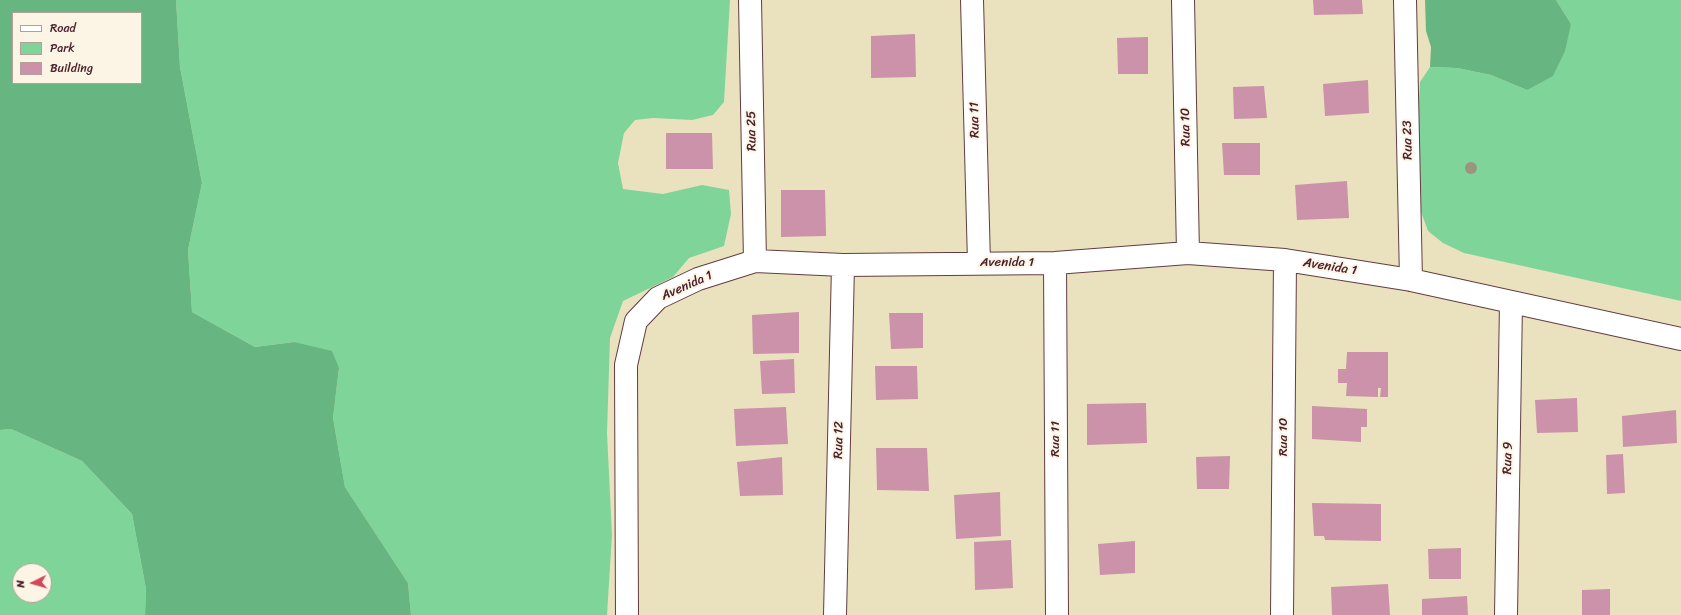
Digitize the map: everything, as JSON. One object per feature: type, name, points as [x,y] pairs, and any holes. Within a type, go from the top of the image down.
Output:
[{"type":"street","name":"Rua 25","points":[[750,0],[755,261]]},
{"type":"street","name":"Rua 11","points":[[972,0],[979,263]]},
{"type":"street","name":"Rua 10","points":[[1183,0],[1188,253]]},
{"type":"street","name":"Rua 23","points":[[1405,0],[1411,280]]},
{"type":"street","name":"Avenida 1","points":[[627,615],[626,365],[636,321],[658,298],[698,279],[755,261],[843,265],[1055,262],[1188,253],[1285,260],[1411,280],[1681,339]]},
{"type":"street","name":"Rua 10","points":[[1282,615],[1285,260]]},
{"type":"street","name":"Rua 11","points":[[1055,262],[1057,615]]},
{"type":"street","name":"Rua 12","points":[[835,615],[843,265]]},
{"type":"street","name":"Rua 9","points":[[1506,615],[1511,302]]},
{"type":"green space","points":[[0,0],[176,0],[180,67],[202,183],[188,250],[192,312],[255,347],[294,342],[332,351],[339,368],[333,418],[345,487],[408,583],[411,615],[145,615],[146,589],[132,514],[82,461],[11,429],[0,430]]},
{"type":"green space","points":[[176,0],[730,0],[724,102],[713,115],[692,120],[653,118],[635,120],[624,133],[618,163],[623,189],[663,194],[702,185],[729,190],[731,214],[724,246],[689,258],[673,277],[623,301],[610,338],[607,433],[612,535],[607,615],[411,615],[408,583],[345,487],[333,418],[339,368],[294,342],[255,347],[192,312],[188,250],[202,183],[180,67]]},
{"type":"green space","points":[[1425,0],[1556,0],[1571,24],[1565,51],[1553,76],[1527,90],[1491,75],[1457,68],[1430,67],[1431,47],[1426,31]]},
{"type":"green space","points":[[1556,0],[1681,0],[1681,301],[1464,253],[1443,243],[1428,231],[1420,209],[1416,154],[1420,82],[1430,67],[1457,68],[1491,75],[1527,90],[1571,24]]},
{"type":"green space","points":[[11,429],[82,461],[132,514],[146,589],[145,615],[0,615],[0,430]]},
{"type":"building","points":[[1313,0],[1362,0],[1363,14],[1314,15]]},
{"type":"building","points":[[915,34],[916,77],[871,78],[871,36]]},
{"type":"building","points":[[1148,37],[1148,74],[1118,74],[1117,38]]},
{"type":"building","points":[[1368,80],[1369,113],[1325,116],[1323,84]]},
{"type":"building","points":[[1264,86],[1267,118],[1234,119],[1233,87]]},
{"type":"building","points":[[666,133],[712,133],[713,169],[666,169]]},
{"type":"building","points":[[1222,143],[1260,143],[1260,175],[1224,175]]},
{"type":"building","points":[[1347,181],[1349,218],[1297,220],[1295,185]]},
{"type":"building","points":[[781,190],[825,190],[826,236],[781,237]]},
{"type":"building","points":[[799,312],[799,353],[753,354],[752,315]]},
{"type":"building","points":[[889,313],[923,313],[923,348],[891,349]]},
{"type":"building","points":[[1347,352],[1388,352],[1388,397],[1380,397],[1381,388],[1378,388],[1378,397],[1346,396],[1347,383],[1338,383],[1338,369],[1346,369]]},
{"type":"building","points":[[794,359],[795,393],[762,394],[760,361]]},
{"type":"building","points":[[875,366],[917,366],[918,399],[876,400]]},
{"type":"building","points":[[1577,398],[1578,432],[1537,433],[1535,400]]},
{"type":"building","points":[[1146,403],[1147,443],[1087,445],[1087,404]]},
{"type":"building","points":[[1312,406],[1367,409],[1367,427],[1361,427],[1361,442],[1312,439]]},
{"type":"building","points":[[786,407],[788,444],[736,446],[734,409]]},
{"type":"building","points":[[1676,410],[1677,443],[1623,447],[1622,416]]},
{"type":"building","points":[[876,448],[927,448],[929,491],[877,490]]},
{"type":"building","points":[[1623,454],[1625,493],[1607,494],[1606,455]]},
{"type":"building","points":[[1230,456],[1229,489],[1197,489],[1196,457]]},
{"type":"building","points":[[782,457],[783,495],[740,496],[737,462]]},
{"type":"building","points":[[1000,492],[1001,536],[956,539],[954,495]]},
{"type":"building","points":[[1312,503],[1381,504],[1381,541],[1325,540],[1324,536],[1314,536]]},
{"type":"building","points":[[1011,540],[1013,588],[975,590],[974,542]]},
{"type":"building","points":[[1135,541],[1135,573],[1100,575],[1098,544]]},
{"type":"building","points":[[1461,548],[1461,579],[1429,579],[1428,549]]},
{"type":"building","points":[[1388,584],[1390,615],[1332,615],[1331,587]]},
{"type":"building","points":[[1610,589],[1610,615],[1582,615],[1582,590]]},
{"type":"building","points":[[1467,596],[1468,615],[1422,615],[1422,599]]}]
